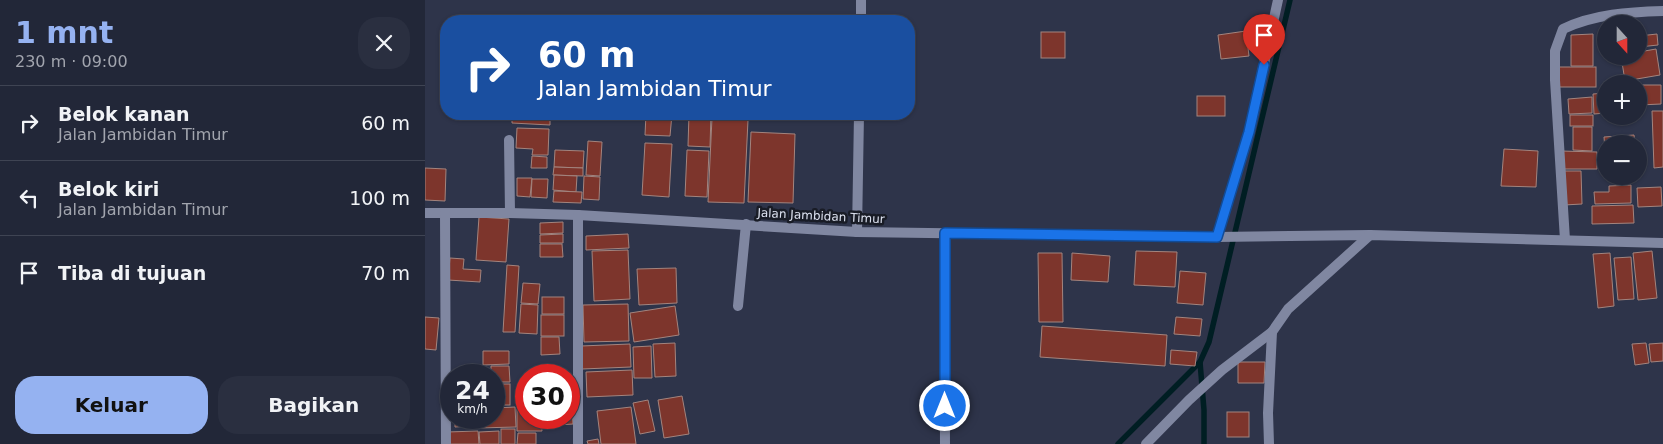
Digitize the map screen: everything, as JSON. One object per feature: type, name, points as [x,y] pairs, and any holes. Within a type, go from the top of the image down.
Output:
[{"type":"street","points":[[861,0],[861,15]]},
{"type":"street","points":[[1222,237],[1249,132],[1278,0]]},
{"type":"street","points":[[1565,240],[1555,80],[1555,52],[1563,29],[1589,19],[1635,12],[1663,11]]},
{"type":"street","points":[[857,232],[859,120]]},
{"type":"street","points":[[509,140],[509,213]]},
{"type":"street","name":"Jalan Jambidan Timur","points":[[425,213],[577,215],[857,232],[1222,237],[1370,234],[1663,243]]},
{"type":"street","points":[[445,213],[446,444]]},
{"type":"street","points":[[577,215],[578,444]]},
{"type":"street","points":[[739,306],[746,224]]},
{"type":"street","points":[[945,233],[945,444]]},
{"type":"street","points":[[1146,444],[1189,400],[1222,370],[1272,332],[1288,309],[1370,234]]},
{"type":"street","points":[[1269,444],[1268,413],[1272,332]]},
{"type":"building","points":[[1246,31],[1249,56],[1221,59],[1218,35]]},
{"type":"building","points":[[1041,32],[1065,32],[1065,58],[1041,58]]},
{"type":"building","points":[[1593,34],[1593,66],[1571,66],[1571,35]]},
{"type":"building","points":[[1657,34],[1658,45],[1647,46],[1647,35]]},
{"type":"building","points":[[1656,49],[1660,75],[1647,77],[1647,75],[1624,75],[1622,65],[1647,65],[1647,51]]},
{"type":"building","points":[[1559,67],[1596,67],[1596,87],[1559,87]]},
{"type":"building","points":[[1647,85],[1661,85],[1661,104],[1647,105]]},
{"type":"building","points":[[1593,94],[1597,94],[1597,114],[1594,114]]},
{"type":"building","points":[[1197,96],[1225,96],[1225,116],[1197,116]]},
{"type":"building","points":[[1592,97],[1592,113],[1569,114],[1568,99]]},
{"type":"building","points":[[1652,111],[1663,111],[1663,167],[1654,168]]},
{"type":"building","points":[[1570,115],[1593,115],[1593,126],[1570,126]]},
{"type":"building","points":[[512,120],[550,120],[550,125],[512,123]]},
{"type":"building","points":[[646,120],[671,120],[670,136],[645,135]]},
{"type":"building","points":[[689,120],[711,120],[710,147],[688,146]]},
{"type":"building","points":[[712,120],[748,120],[744,203],[708,202]]},
{"type":"building","points":[[1573,127],[1592,127],[1592,151],[1573,150]]},
{"type":"building","points":[[517,128],[549,129],[548,155],[532,155],[533,149],[516,148]]},
{"type":"building","points":[[751,132],[795,134],[793,203],[748,202]]},
{"type":"building","points":[[588,141],[602,142],[600,176],[586,175]]},
{"type":"building","points":[[645,143],[672,144],[669,197],[642,195]]},
{"type":"building","points":[[1504,149],[1538,151],[1536,187],[1501,186]]},
{"type":"building","points":[[555,150],[584,151],[583,168],[554,167]]},
{"type":"building","points":[[687,150],[709,151],[707,197],[685,196]]},
{"type":"building","points":[[1561,151],[1597,152],[1597,169],[1561,169]]},
{"type":"building","points":[[532,156],[547,157],[547,168],[531,168]]},
{"type":"building","points":[[554,167],[583,168],[583,176],[553,175]]},
{"type":"building","points":[[425,168],[446,169],[445,201],[425,200]]},
{"type":"building","points":[[1563,171],[1581,171],[1582,204],[1564,205]]},
{"type":"building","points":[[554,175],[577,176],[576,192],[553,190]]},
{"type":"building","points":[[584,176],[600,177],[599,200],[583,199]]},
{"type":"building","points":[[517,178],[532,178],[530,197],[517,196]]},
{"type":"building","points":[[532,179],[548,179],[547,198],[531,197]]},
{"type":"building","points":[[1631,185],[1631,203],[1595,204],[1594,192],[1609,192],[1609,186]]},
{"type":"building","points":[[1661,187],[1662,206],[1638,207],[1637,188]]},
{"type":"building","points":[[554,191],[582,192],[581,203],[553,202]]},
{"type":"building","points":[[1633,205],[1634,223],[1592,224],[1592,206]]},
{"type":"building","points":[[479,217],[509,219],[506,262],[476,260]]},
{"type":"building","points":[[563,222],[563,233],[540,234],[540,223]]},
{"type":"building","points":[[563,234],[563,243],[540,243],[540,235]]},
{"type":"building","points":[[628,234],[629,248],[586,250],[586,236]]},
{"type":"building","points":[[540,244],[562,244],[563,257],[540,257]]},
{"type":"building","points":[[628,250],[630,299],[594,301],[592,251]]},
{"type":"building","points":[[1136,251],[1177,252],[1175,287],[1134,285]]},
{"type":"building","points":[[1652,251],[1657,298],[1638,300],[1633,253]]},
{"type":"building","points":[[1038,253],[1062,253],[1063,322],[1039,322]]},
{"type":"building","points":[[1072,253],[1110,256],[1108,282],[1071,280]]},
{"type":"building","points":[[1610,253],[1614,306],[1598,308],[1593,254]]},
{"type":"building","points":[[1631,257],[1634,299],[1618,300],[1614,258]]},
{"type":"building","points":[[450,258],[464,259],[463,269],[481,270],[480,282],[448,280]]},
{"type":"building","points":[[507,265],[519,266],[515,332],[503,332]]},
{"type":"building","points":[[676,268],[677,303],[639,305],[637,269]]},
{"type":"building","points":[[1180,271],[1206,273],[1203,305],[1177,303]]},
{"type":"building","points":[[523,283],[540,284],[538,304],[521,303]]},
{"type":"building","points":[[542,297],[564,297],[564,314],[542,314]]},
{"type":"building","points":[[521,304],[538,305],[537,334],[519,333]]},
{"type":"building","points":[[628,304],[629,341],[584,342],[583,305]]},
{"type":"building","points":[[675,306],[679,335],[634,342],[630,313]]},
{"type":"building","points":[[541,315],[564,315],[564,336],[541,336]]},
{"type":"building","points":[[425,317],[439,318],[436,350],[425,349]]},
{"type":"building","points":[[1176,317],[1202,319],[1200,336],[1174,334]]},
{"type":"building","points":[[1042,326],[1167,335],[1165,366],[1040,357]]},
{"type":"building","points":[[541,337],[559,337],[560,354],[541,355]]},
{"type":"building","points":[[675,343],[676,376],[655,377],[653,344]]},
{"type":"building","points":[[1646,343],[1649,363],[1635,365],[1632,344]]},
{"type":"building","points":[[1663,343],[1663,361],[1651,362],[1649,344]]},
{"type":"building","points":[[630,344],[631,367],[582,369],[581,346]]},
{"type":"building","points":[[651,346],[652,378],[634,378],[633,347]]},
{"type":"building","points":[[1171,350],[1197,352],[1195,366],[1170,364]]},
{"type":"building","points":[[483,351],[509,351],[509,364],[483,364]]},
{"type":"building","points":[[1238,362],[1265,362],[1264,383],[1238,383]]},
{"type":"building","points":[[505,366],[509,366],[510,382],[505,382]]},
{"type":"building","points":[[632,370],[633,395],[587,397],[586,372]]},
{"type":"building","points":[[505,384],[510,384],[510,405],[505,405]]},
{"type":"building","points":[[682,396],[689,434],[664,438],[658,400]]},
{"type":"building","points":[[648,400],[655,431],[640,434],[633,403]]},
{"type":"building","points":[[505,407],[515,407],[515,427],[505,427]]},
{"type":"building","points":[[631,407],[636,444],[601,444],[597,411]]},
{"type":"building","points":[[1227,412],[1249,412],[1249,437],[1227,437]]},
{"type":"building","points":[[501,429],[515,429],[515,444],[501,444]]},
{"type":"building","points":[[517,429],[542,429],[542,431],[517,431]]},
{"type":"building","points":[[478,431],[479,444],[447,444],[447,432]]},
{"type":"building","points":[[499,431],[499,444],[480,444],[479,432]]},
{"type":"building","points":[[518,433],[536,433],[536,444],[517,444]]},
{"type":"building","points":[[598,439],[599,444],[588,444],[587,441]]},
{"type":"waterway","points":[[1118,444],[1200,362],[1209,342],[1290,0]]},
{"type":"waterway","points":[[1200,362],[1204,410],[1204,444]]},
{"type":"route","points":[[945,406],[945,233],[1217,237],[1249,132],[1264,65]]}]
